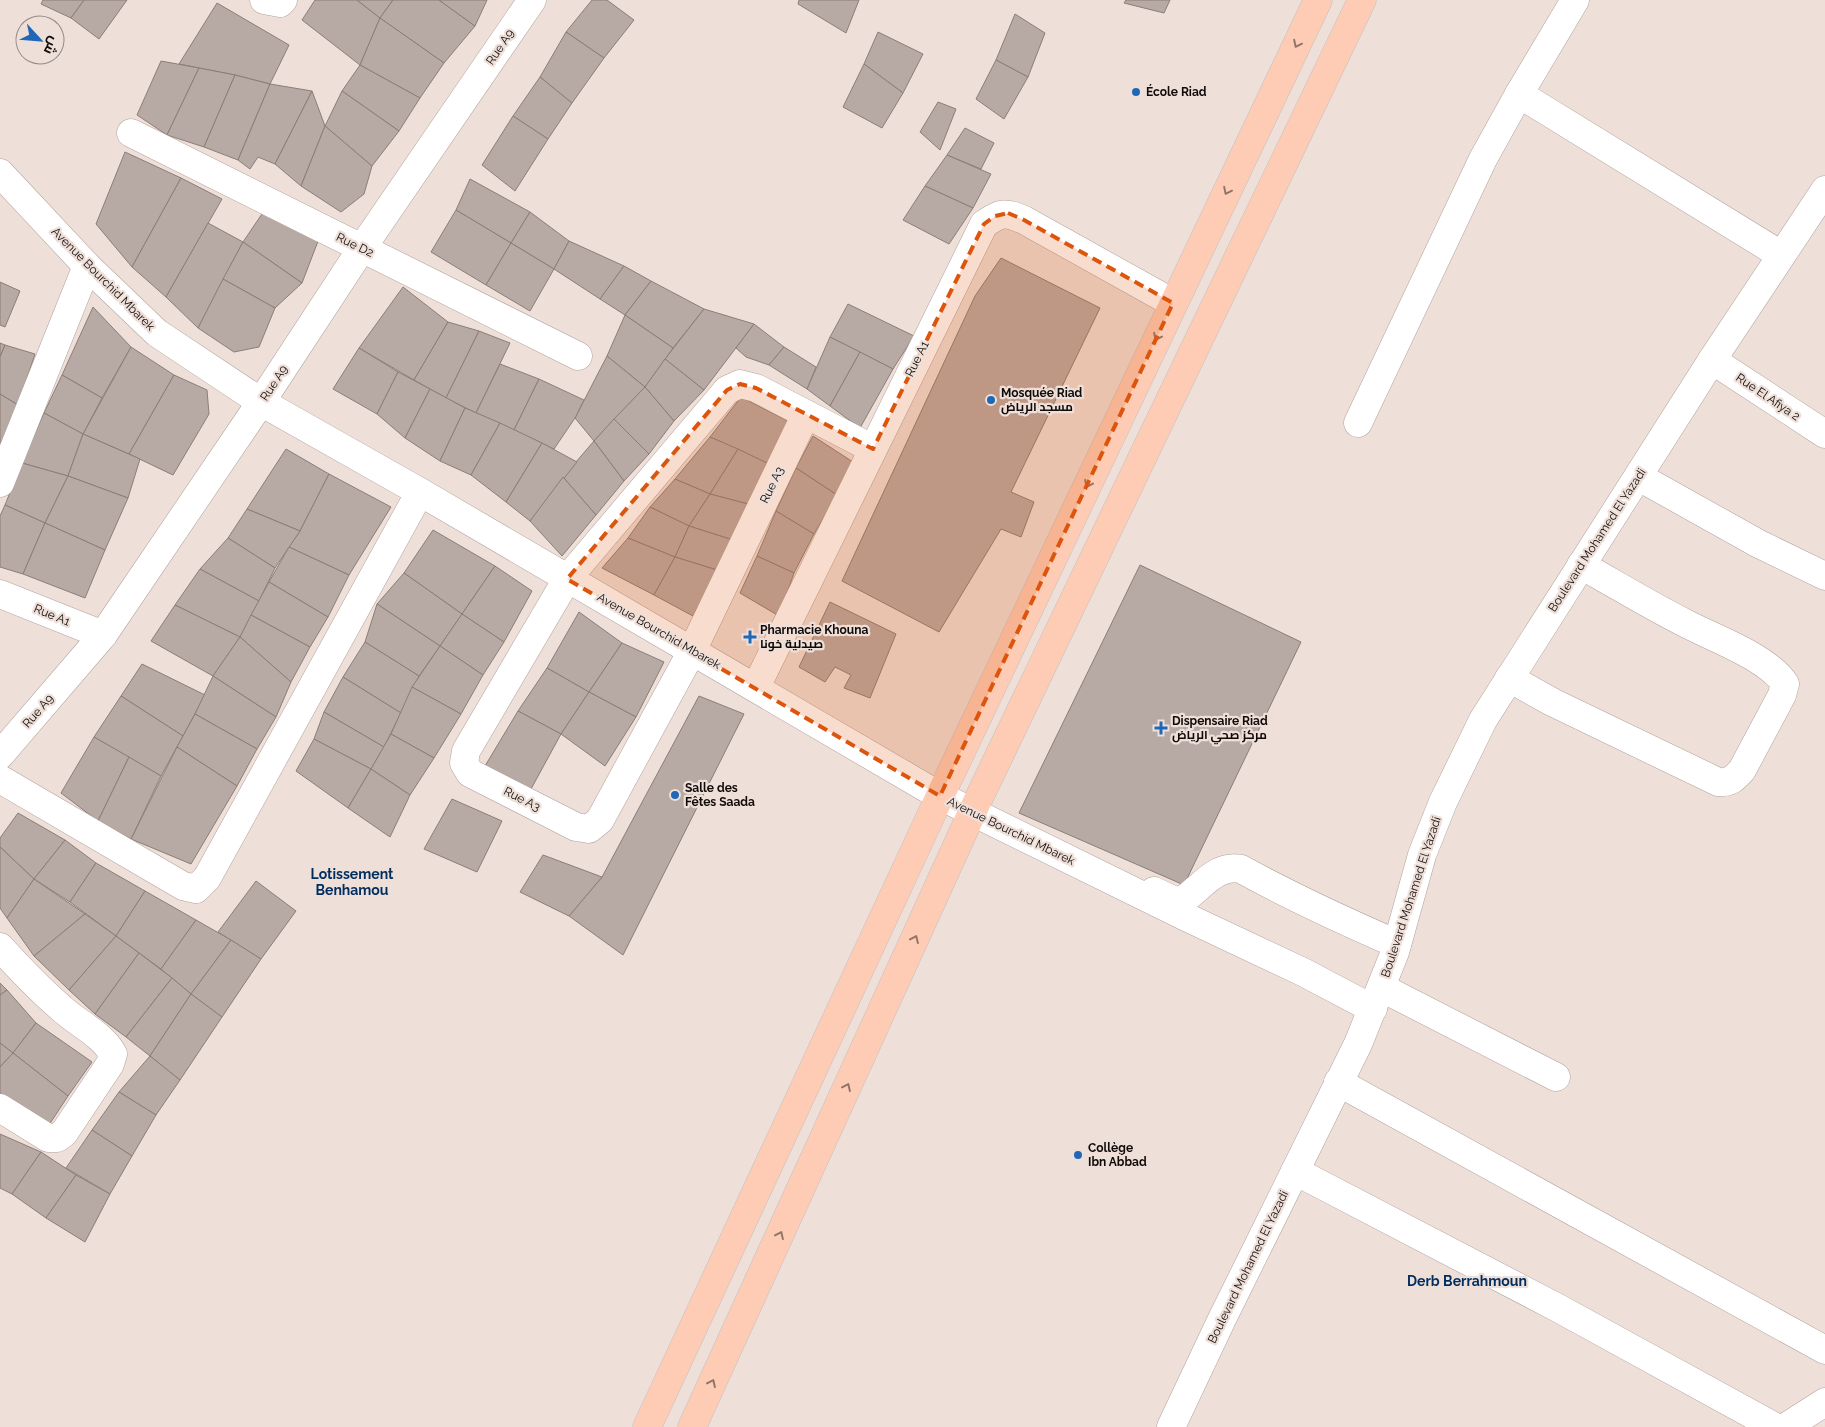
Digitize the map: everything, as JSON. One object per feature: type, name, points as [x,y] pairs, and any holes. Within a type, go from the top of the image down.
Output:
[{"type":"main road","points":[[647,1427],[940,796],[1318,0]]},
{"type":"main road","points":[[692,1427],[974,808],[1362,0]]},
{"type":"street","points":[[264,0],[280,3],[283,0]]},
{"type":"street","name":"Rue A9","points":[[0,755],[103,635],[262,402],[362,248],[532,0]]},
{"type":"street","points":[[1358,423],[1483,159],[1575,0]]},
{"type":"street","points":[[1519,94],[1781,255]]},
{"type":"street","name":"Rue D2","points":[[132,134],[578,356]]},
{"type":"street","name":"Avenue Bourchid Mbarek","points":[[0,173],[87,266],[157,333],[262,402],[756,687],[940,796],[974,808],[1303,972],[1377,998],[1556,1077]]},
{"type":"street","name":"Boulevard Mohamed El Yazadi","points":[[1171,1427],[1358,1044],[1397,944],[1422,855],[1442,802],[1483,720],[1712,360],[1781,255],[1822,202]]},
{"type":"street","name":"Rue A1","points":[[756,687],[984,224],[995,216],[1008,213],[1024,220],[1173,303]]},
{"type":"street","points":[[0,483],[87,266]]},
{"type":"street","name":"Rue El Afiya 2","points":[[1712,360],[1825,434]]},
{"type":"street","name":"Rue A3","points":[[740,384],[756,388],[806,414],[692,651],[600,820],[589,829],[576,826],[470,773],[464,762],[466,751],[567,579],[727,390],[740,384]]},
{"type":"street","points":[[806,414],[873,449]]},
{"type":"street","points":[[1639,477],[1759,544],[1825,576]]},
{"type":"street","points":[[0,779],[183,886],[196,889],[207,878],[420,492]]},
{"type":"street","points":[[1509,678],[1552,702],[1718,782],[1727,783],[1734,780],[1742,770],[1782,695],[1785,684],[1780,676],[1763,663],[1684,623],[1581,565]]},
{"type":"street","name":"Rue A1","points":[[0,594],[103,635]]},
{"type":"street","points":[[974,808],[1177,902],[1208,878],[1228,869],[1241,869],[1288,895],[1397,944]]},
{"type":"street","points":[[0,947],[62,1009],[108,1044],[113,1054],[110,1064],[64,1133],[57,1138],[48,1138],[0,1108]]},
{"type":"street","points":[[1338,1082],[1825,1350]]},
{"type":"street","points":[[1295,1171],[1558,1308],[1775,1427]]},
{"type":"street","points":[[1786,1427],[1825,1402]]},
{"type":"highlighted area","points":[[1008,213],[1024,220],[1173,303],[940,796],[567,579],[727,390],[740,384],[756,388],[873,449],[984,224],[995,216]]},
{"type":"building","points":[[43,0],[84,0],[71,18],[41,4]]},
{"type":"building","points":[[84,0],[127,0],[99,39],[71,18]]},
{"type":"building","points":[[315,0],[357,0],[380,18],[360,65],[302,20]]},
{"type":"building","points":[[357,0],[393,0],[380,18]]},
{"type":"building","points":[[393,0],[439,0],[475,26],[444,63],[380,18]]},
{"type":"building","points":[[439,0],[487,0],[475,26]]},
{"type":"building","points":[[592,0],[607,0],[634,20],[604,58],[566,32]]},
{"type":"building","points":[[799,0],[859,0],[846,33],[798,4]]},
{"type":"building","points":[[1126,0],[1170,0],[1164,13],[1124,3]]},
{"type":"building","points":[[217,3],[289,45],[270,84],[179,64]]},
{"type":"building","points":[[1015,14],[1045,33],[1028,77],[996,60]]},
{"type":"building","points":[[380,18],[444,63],[420,98],[360,65]]},
{"type":"building","points":[[566,32],[604,58],[572,103],[540,77]]},
{"type":"building","points":[[878,32],[923,54],[903,93],[864,64]]},
{"type":"building","points":[[996,60],[1028,77],[1004,119],[976,99]]},
{"type":"building","points":[[161,61],[199,68],[167,135],[137,115]]},
{"type":"building","points":[[864,64],[903,93],[882,128],[843,107]]},
{"type":"building","points":[[360,65],[420,98],[399,131],[342,91]]},
{"type":"building","points":[[199,68],[235,75],[204,147],[167,135]]},
{"type":"building","points":[[235,75],[270,84],[238,160],[204,147]]},
{"type":"building","points":[[540,77],[572,103],[548,139],[513,116]]},
{"type":"building","points":[[270,84],[312,91],[275,164],[258,157],[250,169],[238,160]]},
{"type":"building","points":[[312,91],[325,126],[301,186],[275,164]]},
{"type":"building","points":[[342,91],[399,131],[372,166],[325,126]]},
{"type":"building","points":[[938,102],[956,109],[940,150],[920,132]]},
{"type":"building","points":[[513,116],[548,139],[515,191],[482,165]]},
{"type":"building","points":[[325,126],[372,166],[364,194],[341,212],[301,186]]},
{"type":"building","points":[[965,128],[994,143],[981,169],[947,155]]},
{"type":"building","points":[[125,152],[181,178],[132,267],[96,224]]},
{"type":"building","points":[[947,155],[991,174],[973,208],[925,186]]},
{"type":"building","points":[[181,178],[222,199],[166,297],[132,267]]},
{"type":"building","points":[[470,179],[530,212],[511,243],[456,210]]},
{"type":"building","points":[[925,186],[973,208],[949,244],[903,220]]},
{"type":"building","points":[[456,210],[511,243],[486,285],[431,252]]},
{"type":"building","points":[[264,211],[320,236],[302,283],[243,242]]},
{"type":"building","points":[[530,212],[569,241],[554,269],[511,243]]},
{"type":"building","points":[[208,223],[243,242],[198,328],[166,297]]},
{"type":"building","points":[[569,241],[624,266],[600,299],[554,269]]},
{"type":"building","points":[[243,242],[302,283],[275,308],[223,279]]},
{"type":"building","points":[[511,243],[554,269],[530,311],[486,285]]},
{"type":"building","name":"Mosquée Riad مسجد الرياض","points":[[1001,258],[1100,308],[1011,492],[1034,502],[1021,537],[1001,529],[939,632],[842,581],[975,296]]},
{"type":"building","points":[[624,266],[651,281],[625,315],[600,299]]},
{"type":"building","points":[[223,279],[275,308],[259,347],[234,352],[198,328]]},
{"type":"building","points":[[651,281],[704,309],[673,348],[625,315]]},
{"type":"building","points":[[0,282],[20,291],[5,327],[0,325]]},
{"type":"building","points":[[403,287],[448,322],[414,380],[359,348]]},
{"type":"building","points":[[848,304],[914,336],[893,369],[830,337]]},
{"type":"building","points":[[93,307],[131,347],[102,398],[62,375]]},
{"type":"building","points":[[704,309],[754,324],[704,390],[665,359]]},
{"type":"building","points":[[625,315],[673,348],[645,387],[607,356]]},
{"type":"building","points":[[448,322],[479,331],[446,398],[414,380]]},
{"type":"building","points":[[754,324],[784,347],[769,365],[746,357],[736,348]]},
{"type":"building","points":[[479,331],[510,343],[476,413],[446,398]]},
{"type":"building","points":[[830,337],[860,352],[830,406],[807,389]]},
{"type":"building","points":[[0,343],[5,345],[0,357]]},
{"type":"building","points":[[5,345],[35,354],[18,405],[0,394],[0,357]]},
{"type":"building","points":[[131,347],[174,375],[129,454],[83,434]]},
{"type":"building","points":[[784,347],[816,367],[807,389],[769,365]]},
{"type":"building","points":[[359,348],[398,372],[377,414],[333,389]]},
{"type":"building","points":[[860,352],[893,369],[860,428],[830,406]]},
{"type":"building","points":[[607,356],[645,387],[594,441],[575,418]]},
{"type":"building","points":[[665,359],[704,390],[674,421],[645,387]]},
{"type":"building","points":[[500,364],[539,379],[514,430],[476,413]]},
{"type":"building","points":[[398,372],[430,389],[405,438],[377,414]]},
{"type":"building","points":[[62,375],[102,398],[83,434],[44,413]]},
{"type":"building","points":[[174,375],[207,390],[209,414],[173,475],[129,454]]},
{"type":"building","points":[[539,379],[584,400],[575,418],[554,449],[514,430]]},
{"type":"building","points":[[645,387],[674,421],[649,454],[614,419]]},
{"type":"building","points":[[430,389],[465,408],[440,461],[405,438]]},
{"type":"building","points":[[0,394],[18,405],[3,444],[0,443]]},
{"type":"building","points":[[741,397],[790,422],[767,463],[710,437]]},
{"type":"building","points":[[465,408],[500,423],[471,475],[440,461]]},
{"type":"building","points":[[44,413],[83,434],[68,476],[22,463]]},
{"type":"building","points":[[614,419],[649,454],[624,481],[594,441]]},
{"type":"building","points":[[500,423],[542,443],[506,502],[471,475]]},
{"type":"building","points":[[83,434],[140,459],[128,498],[68,476]]},
{"type":"building","points":[[813,436],[853,462],[837,495],[796,468]]},
{"type":"building","points":[[710,437],[738,449],[710,494],[675,479]]},
{"type":"building","points":[[594,441],[624,481],[596,515],[563,477]]},
{"type":"building","points":[[542,443],[577,462],[530,521],[506,502]]},
{"type":"building","points":[[286,449],[329,474],[300,531],[247,509]]},
{"type":"building","points":[[738,449],[767,463],[748,504],[710,494]]},
{"type":"building","points":[[22,463],[68,476],[45,523],[5,505]]},
{"type":"building","points":[[796,468],[837,495],[814,534],[776,511]]},
{"type":"building","points":[[329,474],[391,507],[349,575],[289,547],[300,531]]},
{"type":"building","points":[[68,476],[128,498],[105,550],[45,523]]},
{"type":"building","points":[[563,477],[596,515],[562,556],[530,521]]},
{"type":"building","points":[[675,479],[710,494],[689,526],[650,507]]},
{"type":"building","points":[[710,494],[748,504],[733,540],[689,526]]},
{"type":"building","points":[[5,505],[45,523],[23,574],[0,567],[0,516]]},
{"type":"building","points":[[650,507],[689,526],[675,557],[628,538]]},
{"type":"building","points":[[247,509],[300,531],[275,568],[228,538]]},
{"type":"building","points":[[776,511],[814,534],[794,573],[757,556]]},
{"type":"building","points":[[45,523],[105,550],[85,598],[23,574]]},
{"type":"building","points":[[689,526],[733,540],[717,570],[675,557]]},
{"type":"building","points":[[433,530],[495,566],[462,614],[404,573]]},
{"type":"building","points":[[228,538],[275,568],[259,601],[200,569]]},
{"type":"building","points":[[628,538],[675,557],[654,595],[602,568]]},
{"type":"building","points":[[289,547],[349,575],[328,617],[269,582]]},
{"type":"building","points":[[757,556],[794,573],[779,616],[740,593]]},
{"type":"building","points":[[675,557],[717,570],[693,616],[654,595]]},
{"type":"building","name":"Dispensaire Riad مركز صحي الرياض","points":[[1140,565],[1301,642],[1184,885],[1019,813]]},
{"type":"building","points":[[495,566],[532,591],[504,642],[462,614]]},
{"type":"building","points":[[200,569],[259,601],[240,637],[175,605]]},
{"type":"building","points":[[404,573],[462,614],[440,646],[377,604]]},
{"type":"building","points":[[269,582],[328,617],[310,647],[251,615]]},
{"type":"building","points":[[830,602],[896,634],[870,698],[844,688],[851,675],[835,667],[825,682],[799,667]]},
{"type":"building","points":[[377,604],[440,646],[419,676],[365,642]]},
{"type":"building","points":[[175,605],[240,637],[213,676],[151,641]]},
{"type":"building","points":[[579,612],[622,643],[589,692],[547,668]]},
{"type":"building","points":[[462,614],[504,642],[483,675],[440,646]]},
{"type":"building","points":[[251,615],[310,647],[291,682],[240,637]]},
{"type":"building","points":[[240,637],[291,682],[276,717],[213,676]]},
{"type":"building","points":[[365,642],[419,676],[401,713],[343,677]]},
{"type":"building","points":[[622,643],[664,662],[636,717],[589,692]]},
{"type":"building","points":[[440,646],[483,675],[461,714],[412,687]]},
{"type":"building","points":[[142,664],[205,695],[183,736],[121,696]]},
{"type":"building","points":[[547,668],[589,692],[561,734],[518,711]]},
{"type":"building","points":[[213,676],[276,717],[257,749],[195,714]]},
{"type":"building","points":[[343,677],[401,713],[384,747],[324,712]]},
{"type":"building","points":[[412,687],[461,714],[434,758],[391,734]]},
{"type":"building","points":[[589,692],[636,717],[605,766],[561,734]]},
{"type":"building","points":[[121,696],[183,736],[161,776],[94,737]]},
{"type":"building","name":"Salle des Fêtes Saada","points":[[699,696],[744,714],[623,955],[569,916],[602,877]]},
{"type":"building","points":[[518,711],[561,734],[531,789],[485,766]]},
{"type":"building","points":[[324,712],[384,747],[371,769],[314,739]]},
{"type":"building","points":[[195,714],[257,749],[237,786],[177,747]]},
{"type":"building","points":[[391,734],[434,758],[410,795],[371,769]]},
{"type":"building","points":[[94,737],[129,757],[98,821],[61,793]]},
{"type":"building","points":[[314,739],[371,769],[348,808],[296,771]]},
{"type":"building","points":[[177,747],[237,786],[191,864],[131,839]]},
{"type":"building","points":[[129,757],[161,776],[131,839],[98,821]]},
{"type":"building","points":[[371,769],[410,795],[390,837],[348,808]]},
{"type":"building","points":[[452,799],[502,821],[477,872],[424,849]]},
{"type":"building","points":[[18,813],[65,840],[34,879],[0,847],[0,838]]},
{"type":"building","points":[[65,840],[96,863],[70,902],[34,879]]},
{"type":"building","points":[[0,847],[34,879],[7,918],[0,908]]},
{"type":"building","points":[[543,855],[602,877],[569,916],[520,892]]},
{"type":"building","points":[[96,863],[145,891],[116,936],[70,902]]},
{"type":"building","points":[[34,879],[85,914],[34,956],[7,918]]},
{"type":"building","points":[[256,881],[296,911],[261,959],[218,932]]},
{"type":"building","points":[[145,891],[196,920],[161,969],[116,936]]},
{"type":"building","points":[[85,914],[116,936],[69,990],[34,956]]},
{"type":"building","points":[[196,920],[231,940],[191,994],[161,969]]},
{"type":"building","points":[[116,936],[139,953],[95,1014],[69,990]]},
{"type":"building","points":[[231,940],[261,959],[222,1017],[191,994]]},
{"type":"building","points":[[139,953],[172,978],[126,1037],[95,1014]]},
{"type":"building","points":[[172,978],[191,994],[150,1056],[126,1037]]},
{"type":"building","points":[[0,983],[7,990],[0,995]]},
{"type":"building","points":[[7,990],[36,1023],[13,1053],[0,1043],[0,995]]},
{"type":"building","points":[[191,994],[222,1017],[180,1080],[150,1056]]},
{"type":"building","points":[[36,1023],[92,1062],[68,1096],[13,1053]]},
{"type":"building","points":[[0,1043],[13,1053],[0,1067]]},
{"type":"building","points":[[13,1053],[68,1096],[49,1125],[0,1096],[0,1067]]},
{"type":"building","points":[[150,1056],[180,1080],[156,1115],[119,1092]]},
{"type":"building","points":[[119,1092],[156,1115],[132,1156],[92,1130]]},
{"type":"building","points":[[92,1130],[132,1156],[110,1194],[66,1168]]},
{"type":"building","points":[[0,1134],[41,1152],[12,1194],[0,1188]]},
{"type":"building","points":[[41,1152],[76,1175],[46,1218],[12,1194]]},
{"type":"building","points":[[76,1175],[110,1194],[85,1242],[46,1218]]},
{"type":"place","name":"École Riad","points":[[1136,92]]},
{"type":"place","name":"Mosquée Riad مسجد الرياض","points":[[991,400]]},
{"type":"place","name":"Pharmacie Khouna صيدلية خونا","points":[[750,637]]},
{"type":"place","name":"Dispensaire Riad مركز صحي الرياض","points":[[1161,728]]},
{"type":"place","name":"Salle des Fêtes Saada","points":[[675,795]]},
{"type":"place","name":"Collège Ibn Abbad","points":[[1078,1155]]},
{"type":"district","name":"Lotissement Benhamou","points":[[352,882]]},
{"type":"district","name":"Derb Berrahmoun","points":[[1467,1281]]}]
